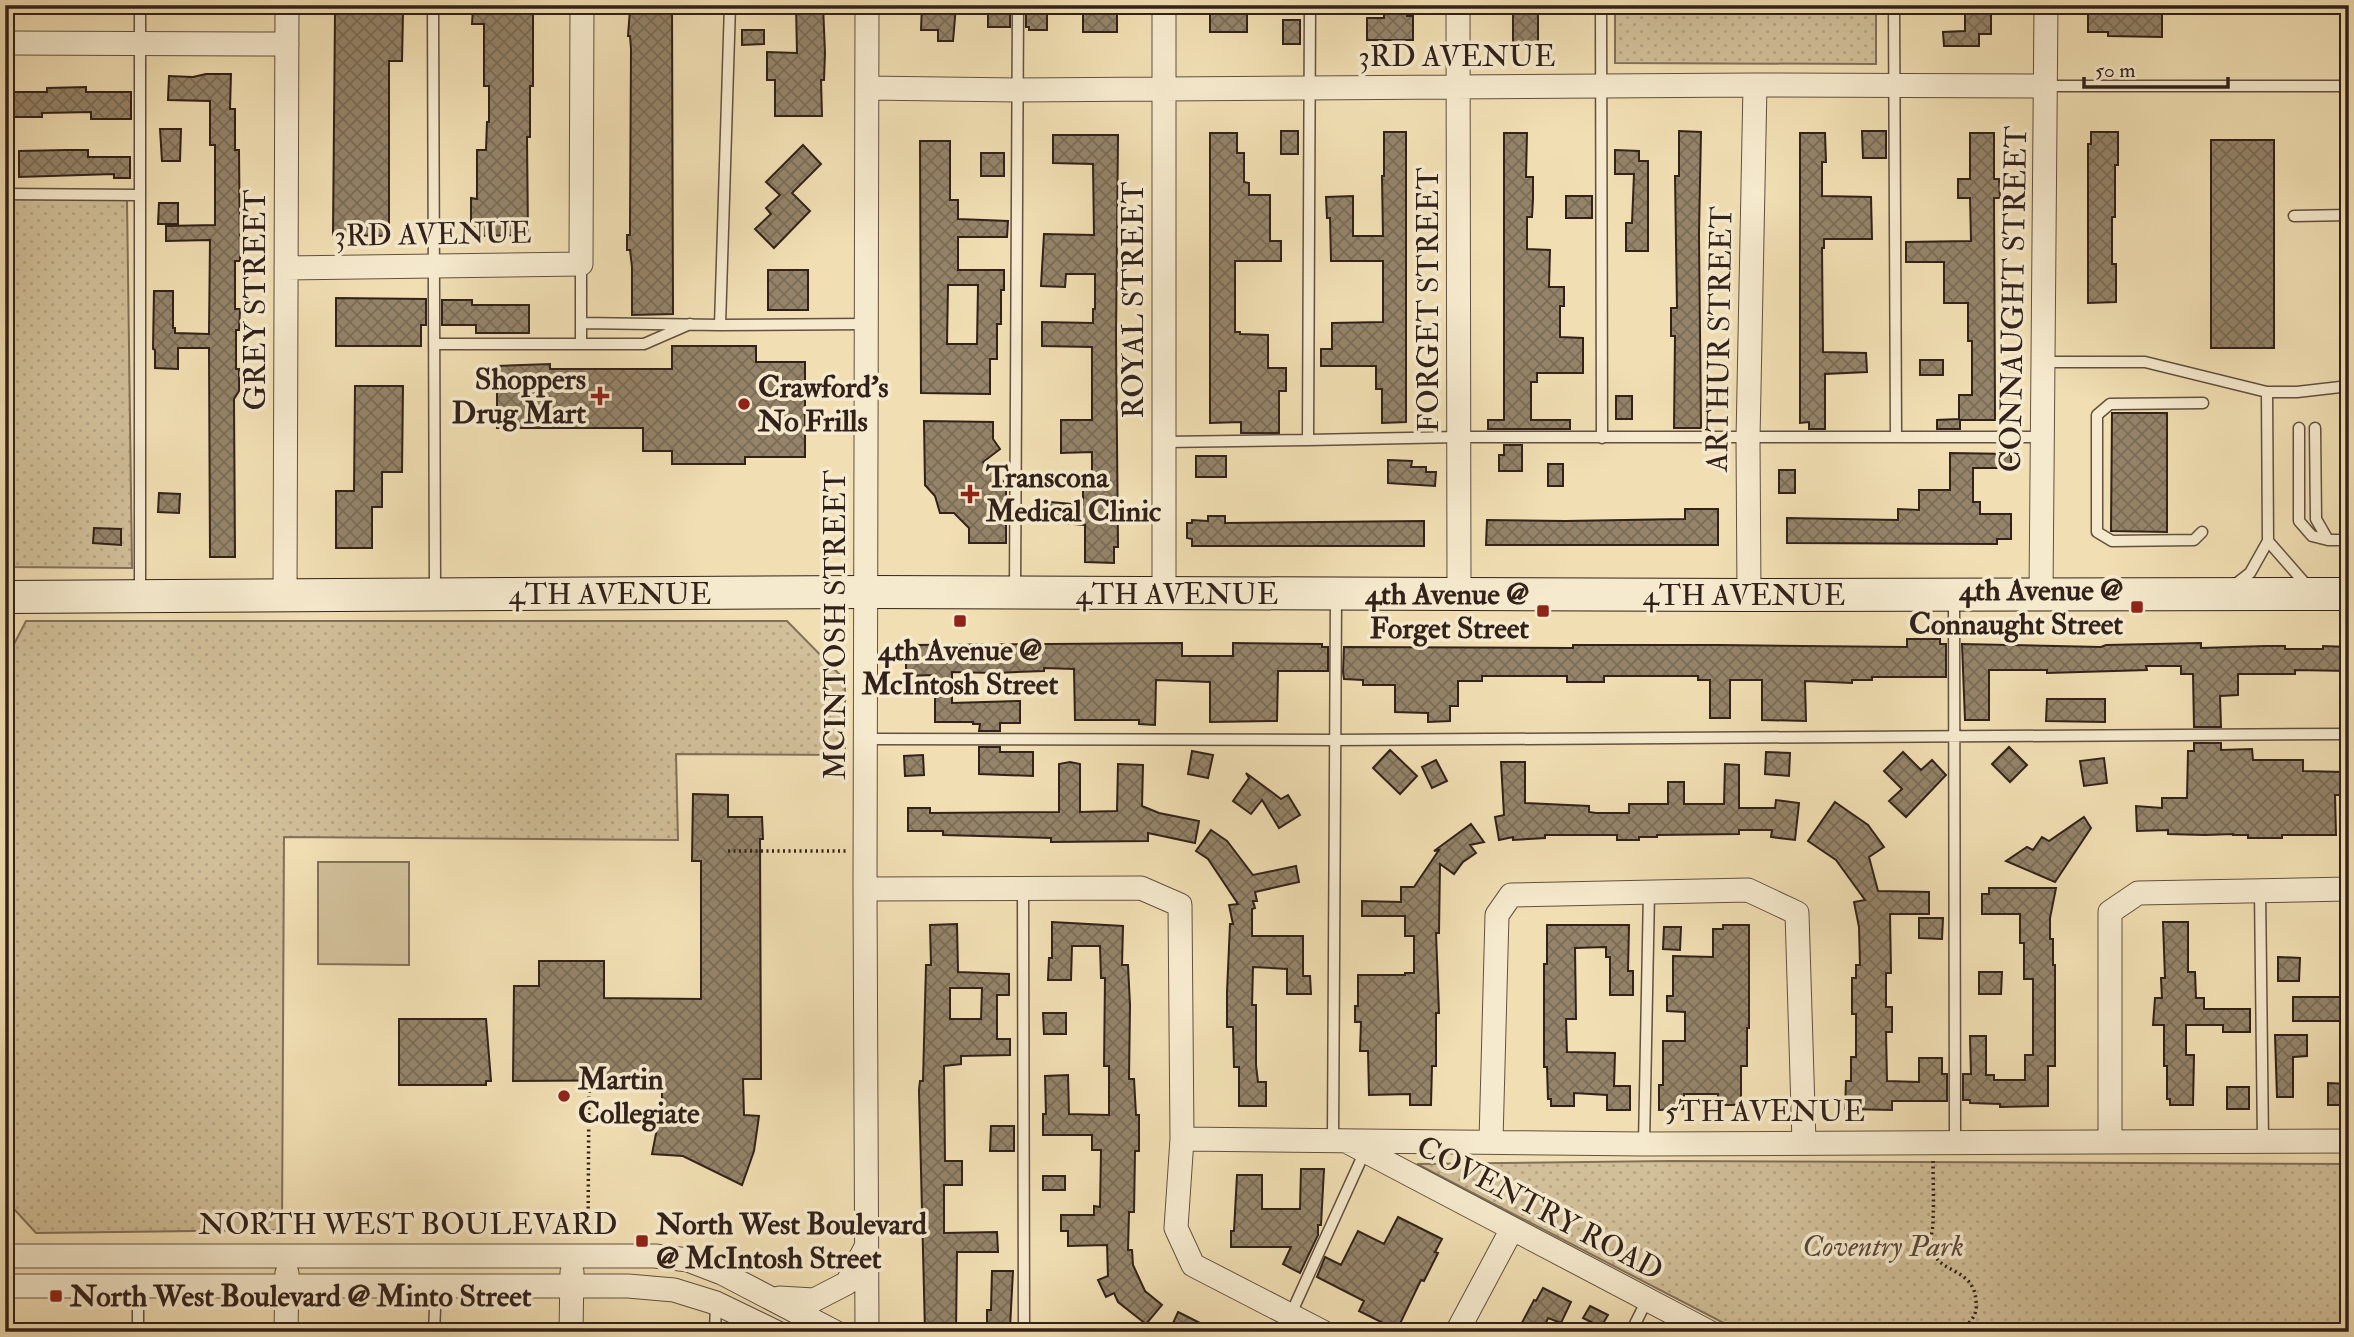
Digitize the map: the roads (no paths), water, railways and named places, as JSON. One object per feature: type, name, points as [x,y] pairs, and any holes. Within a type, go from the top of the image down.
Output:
[{"type":"street","name":"GREY STREET","points":[[285,595],[287,5]]},
{"type":"street","points":[[581,264],[582,5]]},
{"type":"street","name":"MCINTOSH STREET","points":[[867,5],[867,1332]]},
{"type":"street","name":"ROYAL STREET","points":[[1164,5],[1164,594]]},
{"type":"street","name":"FORGET STREET","points":[[1458,5],[1459,595]]},
{"type":"street","name":"CONNAUGHT STREET","points":[[2041,594],[2046,5]]},
{"type":"street","points":[[5,43],[287,44]]},
{"type":"street","name":"ARTHUR STREET","points":[[1749,595],[1748,439],[1755,85]]},
{"type":"street","name":"3RD AVENUE","points":[[867,88],[1018,90],[1458,86],[2046,86]]},
{"type":"street","name":"3RD AVENUE","points":[[286,268],[581,264]]},
{"type":"street","name":"4TH AVENUE","points":[[5,597],[867,592],[1459,595],[2349,594]]},
{"type":"street","points":[[865,889],[1141,888],[1180,905],[1182,1139],[1176,1228],[1193,1265],[1323,1332]]},
{"type":"street","points":[[2110,1141],[2110,912],[2138,893],[2349,889]]},
{"type":"street","points":[[1491,1141],[1497,915],[1511,895],[1748,890],[1797,913],[1804,1142]]},
{"type":"street","name":"5TH AVENUE","points":[[1182,1139],[1644,1144],[2349,1141]]},
{"type":"street","name":"COVENTRY ROAD","points":[[1338,1139],[1709,1332]]},
{"type":"street","points":[[1457,1332],[1512,1229]]},
{"type":"street","name":"MCINTOSH STREET","points":[[772,1298],[814,1300],[847,1283],[867,1244]]},
{"type":"street","name":"NORTH WEST BOULEVARD","points":[[5,1256],[655,1256],[688,1259],[722,1273],[835,1332]]},
{"type":"street","points":[[286,1332],[287,1256]]},
{"type":"street","points":[[571,1332],[572,1286],[580,1256]]},
{"type":"street","name":"NORTH WEST BOULEVARD","points":[[5,1286],[628,1286],[674,1290],[716,1303],[776,1332]]},
{"type":"lane","points":[[140,5],[140,596]]},
{"type":"lane","points":[[433,5],[435,594]]},
{"type":"lane","points":[[720,325],[730,5]]},
{"type":"lane","points":[[1015,593],[1018,5]]},
{"type":"lane","points":[[1308,440],[1310,5]]},
{"type":"lane","points":[[1601,5],[1602,438]]},
{"type":"lane","points":[[1894,5],[1896,437]]},
{"type":"lane","points":[[2046,86],[2349,86]]},
{"type":"lane","points":[[5,194],[139,195]]},
{"type":"lane","points":[[2294,216],[2349,215]]},
{"type":"lane","points":[[581,264],[582,344]]},
{"type":"lane","points":[[581,323],[867,324]]},
{"type":"lane","points":[[434,344],[644,344],[690,324]]},
{"type":"lane","points":[[2044,362],[2145,362],[2267,392],[2297,392],[2349,386]]},
{"type":"lane","points":[[2223,594],[2250,573],[2268,541],[2267,392]]},
{"type":"lane","points":[[2202,532],[2194,540],[2112,541],[2097,532],[2097,415],[2110,404],[2203,403]]},
{"type":"lane","points":[[2300,428],[2299,521],[2312,536],[2328,540],[2349,540]]},
{"type":"lane","points":[[2315,428],[2316,519],[2328,540]]},
{"type":"lane","points":[[1165,442],[1460,438],[2043,438]]},
{"type":"lane","points":[[2268,541],[2314,594]]},
{"type":"lane","points":[[1336,594],[1338,1139]]},
{"type":"lane","points":[[1954,594],[1955,1142]]},
{"type":"lane","points":[[866,739],[1335,740],[2349,734]]},
{"type":"lane","points":[[1023,889],[1024,1332]]},
{"type":"lane","points":[[2260,890],[2263,1142]]},
{"type":"lane","points":[[1644,1144],[1649,892]]},
{"type":"lane","points":[[1290,1316],[1364,1151]]},
{"type":"lane","points":[[138,1286],[138,1332]]},
{"type":"lane","points":[[434,1332],[436,1286]]},
{"type":"lane","points":[[1631,1332],[1647,1300]]},
{"type":"lane","points":[[715,1332],[716,1303]]},
{"type":"place","name":"Shoppers Drug Mart","points":[[600,396]]},
{"type":"place","name":"Crawford's No Frills","points":[[744,404]]},
{"type":"place","name":"Transcona Medical Clinic","points":[[970,494]]},
{"type":"place","name":"4th Avenue @ Connaught Street","points":[[2137,607]]},
{"type":"place","name":"4th Avenue @ Forget Street","points":[[1543,611]]},
{"type":"place","name":"4th Avenue @ McIntosh Street","points":[[960,621]]},
{"type":"place","name":"Martin Collegiate","points":[[564,1096]]},
{"type":"place","name":"North West Boulevard @ McIntosh Street","points":[[642,1241]]},
{"type":"place","name":"North West Boulevard @ Minto Street","points":[[56,1296]]},
{"type":"park label","name":"Coventry Park","points":[[1883,1246]]}]
